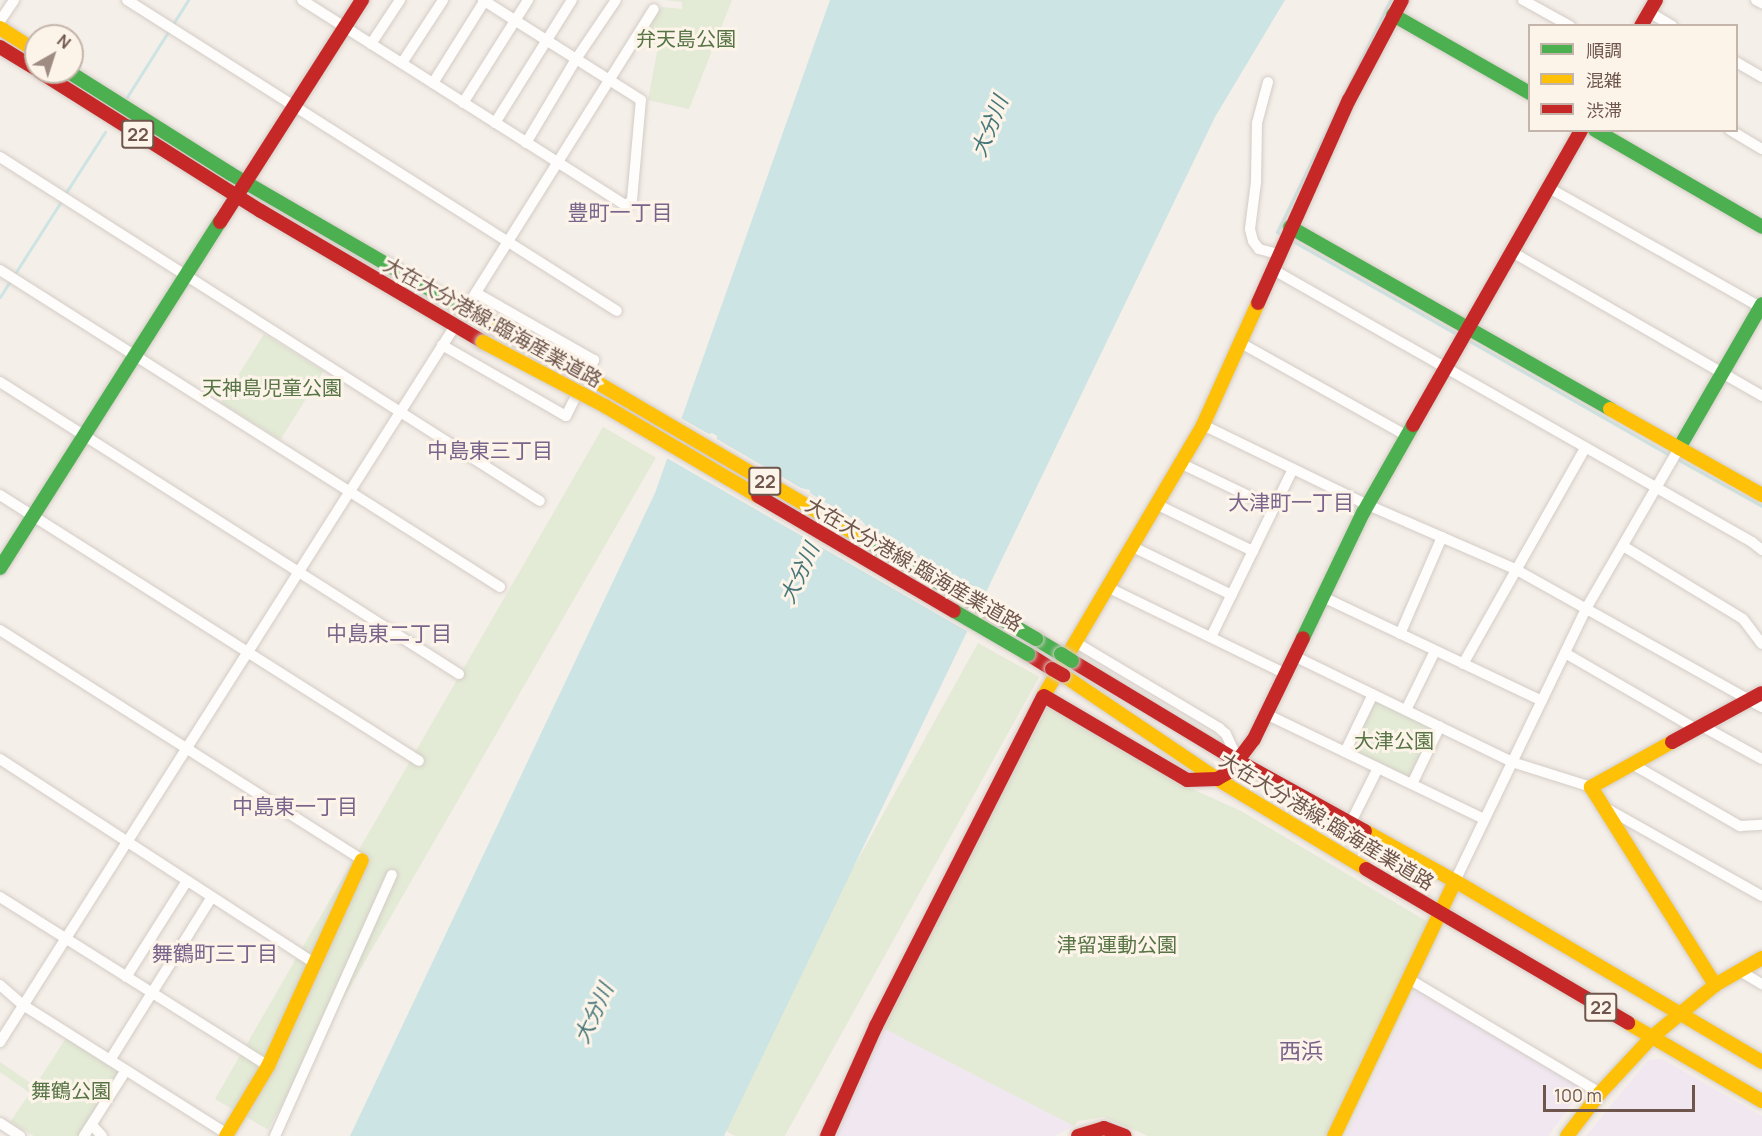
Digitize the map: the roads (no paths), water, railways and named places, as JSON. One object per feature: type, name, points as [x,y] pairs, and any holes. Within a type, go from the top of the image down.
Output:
[{"type":"street","points":[[0,21],[14,0]]},
{"type":"street","points":[[127,0],[617,311]]},
{"type":"street","points":[[302,0],[626,206],[632,200],[641,100],[484,0],[433,83]]},
{"type":"street","points":[[0,568],[362,0]]},
{"type":"street","points":[[371,44],[400,0]]},
{"type":"street","points":[[402,63],[443,0]]},
{"type":"street","points":[[464,103],[528,0]]},
{"type":"street","points":[[495,123],[572,0]]},
{"type":"street","points":[[526,143],[576,59],[616,0]]},
{"type":"street","points":[[827,1136],[891,996],[1044,696],[1203,424],[1349,100],[1402,0]]},
{"type":"street","points":[[1524,0],[1566,24]]},
{"type":"street","points":[[1756,0],[1762,3]]},
{"type":"street","points":[[1642,24],[1652,6],[1670,24]]},
{"type":"street","points":[[465,310],[654,9]]},
{"type":"street","points":[[1393,15],[1528,92]]},
{"type":"street","points":[[0,28],[24,43]]},
{"type":"street","points":[[0,47],[24,62]]},
{"type":"street","points":[[1738,63],[1762,77]]},
{"type":"street","name":"大在大分港線;臨海産業道路","points":[[84,81],[246,184],[465,310],[586,376],[1036,639],[1238,761],[1455,881],[1762,1062]]},
{"type":"street","points":[[1268,82],[1257,123],[1256,182],[1251,229],[1253,241],[1259,249],[1285,238]]},
{"type":"street","name":"大在大分港線;臨海産業道路","points":[[59,84],[236,196],[454,326],[605,406],[1028,654],[1217,779],[1440,913],[1762,1101]]},
{"type":"street","points":[[1044,696],[1187,780],[1217,779],[1229,772],[1254,740],[1368,505],[1580,132]]},
{"type":"street","points":[[1598,132],[1762,227]]},
{"type":"street","points":[[1733,132],[1762,149]]},
{"type":"street","points":[[0,157],[540,501]]},
{"type":"street","points":[[1334,1136],[1587,608],[1761,305],[1549,188]]},
{"type":"street","points":[[1285,238],[1465,334],[1675,454],[1762,495]]},
{"type":"street","points":[[1512,252],[1762,396]]},
{"type":"street","points":[[1272,269],[1656,487],[1762,550]]},
{"type":"street","points":[[8,275],[500,587]]},
{"type":"street","points":[[442,345],[566,416],[594,360],[476,293]]},
{"type":"street","points":[[0,1042],[454,326]]},
{"type":"street","points":[[1239,342],[1407,436]]},
{"type":"street","points":[[0,382],[459,674]]},
{"type":"street","points":[[1203,424],[1368,505],[1515,569],[1758,700]]},
{"type":"street","points":[[1463,664],[1586,447]]},
{"type":"street","points":[[1180,463],[1274,508]]},
{"type":"street","points":[[1211,638],[1293,469]]},
{"type":"street","points":[[0,495],[419,761]]},
{"type":"street","points":[[1156,504],[1253,551]]},
{"type":"street","points":[[1400,634],[1442,537]]},
{"type":"street","points":[[1131,546],[1232,595]]},
{"type":"street","points":[[1623,546],[1743,619],[1762,644]]},
{"type":"street","points":[[1107,587],[1286,674]]},
{"type":"street","points":[[1323,597],[1542,701]]},
{"type":"street","points":[[0,630],[362,860],[268,1066],[226,1135],[23,1005],[0,985]]},
{"type":"street","points":[[1075,642],[1226,734],[1238,761]]},
{"type":"street","points":[[1406,710],[1435,651]]},
{"type":"street","points":[[1565,654],[1762,759]]},
{"type":"street","points":[[1294,656],[1512,762],[1591,787],[1714,985]]},
{"type":"street","points":[[1345,752],[1373,694]]},
{"type":"street","points":[[1591,787],[1699,727],[1758,700]]},
{"type":"street","points":[[1266,714],[1484,819]]},
{"type":"street","points":[[1412,784],[1440,726]]},
{"type":"street","points":[[1632,764],[1740,826],[1762,825]]},
{"type":"street","points":[[2,765],[127,841],[314,962]]},
{"type":"street","points":[[1351,822],[1378,768]]},
{"type":"street","points":[[1604,807],[1762,896]]},
{"type":"street","points":[[275,1136],[392,875]]},
{"type":"street","points":[[126,977],[187,880]]},
{"type":"street","points":[[0,897],[268,1066]]},
{"type":"street","points":[[110,1060],[212,897]]},
{"type":"street","points":[[1567,1136],[1600,1093],[1652,1037],[1714,985],[1762,958]]},
{"type":"street","points":[[1740,971],[1762,984]]},
{"type":"street","points":[[1409,979],[1600,1093]]},
{"type":"street","points":[[84,1136],[126,1070]]},
{"type":"street","points":[[1,1125],[20,1136]]},
{"type":"street","points":[[92,1125],[102,1136]]},
{"type":"street","points":[[1078,1136],[1104,1128],[1125,1136]]},
{"type":"water","name":"大分川","points":[[830,0],[1285,0],[1215,117],[724,1136],[350,1136],[655,493]]},
{"type":"waterway","points":[[127,97],[188,0]]},
{"type":"waterway","points":[[1282,235],[1277,232],[1390,0]]},
{"type":"waterway","points":[[65,194],[105,132]]},
{"type":"waterway","points":[[14,275],[62,200]]},
{"type":"waterway","points":[[1291,240],[1460,336]]},
{"type":"waterway","points":[[0,297],[10,281]]},
{"type":"waterway","points":[[1466,339],[1671,456]]},
{"type":"waterway","points":[[1677,459],[1762,506]]},
{"type":"district","name":"豊町一丁目","points":[[620,212]]},
{"type":"district","name":"中島東三丁目","points":[[490,450]]},
{"type":"district","name":"大津町一丁目","points":[[1291,502]]},
{"type":"district","name":"中島東二丁目","points":[[389,633]]},
{"type":"district","name":"中島東一丁目","points":[[295,806]]},
{"type":"district","name":"舞鶴町三丁目","points":[[215,953]]},
{"type":"district","name":"西浜","points":[[1301,1052]]},
{"type":"park label","name":"弁天島公園","points":[[686,38]]},
{"type":"park label","name":"天神島児童公園","points":[[272,387]]},
{"type":"park label","name":"大津公園","points":[[1394,740]]},
{"type":"park label","name":"津留運動公園","points":[[1117,944]]},
{"type":"park label","name":"舞鶴公園","points":[[71,1090]]}]
